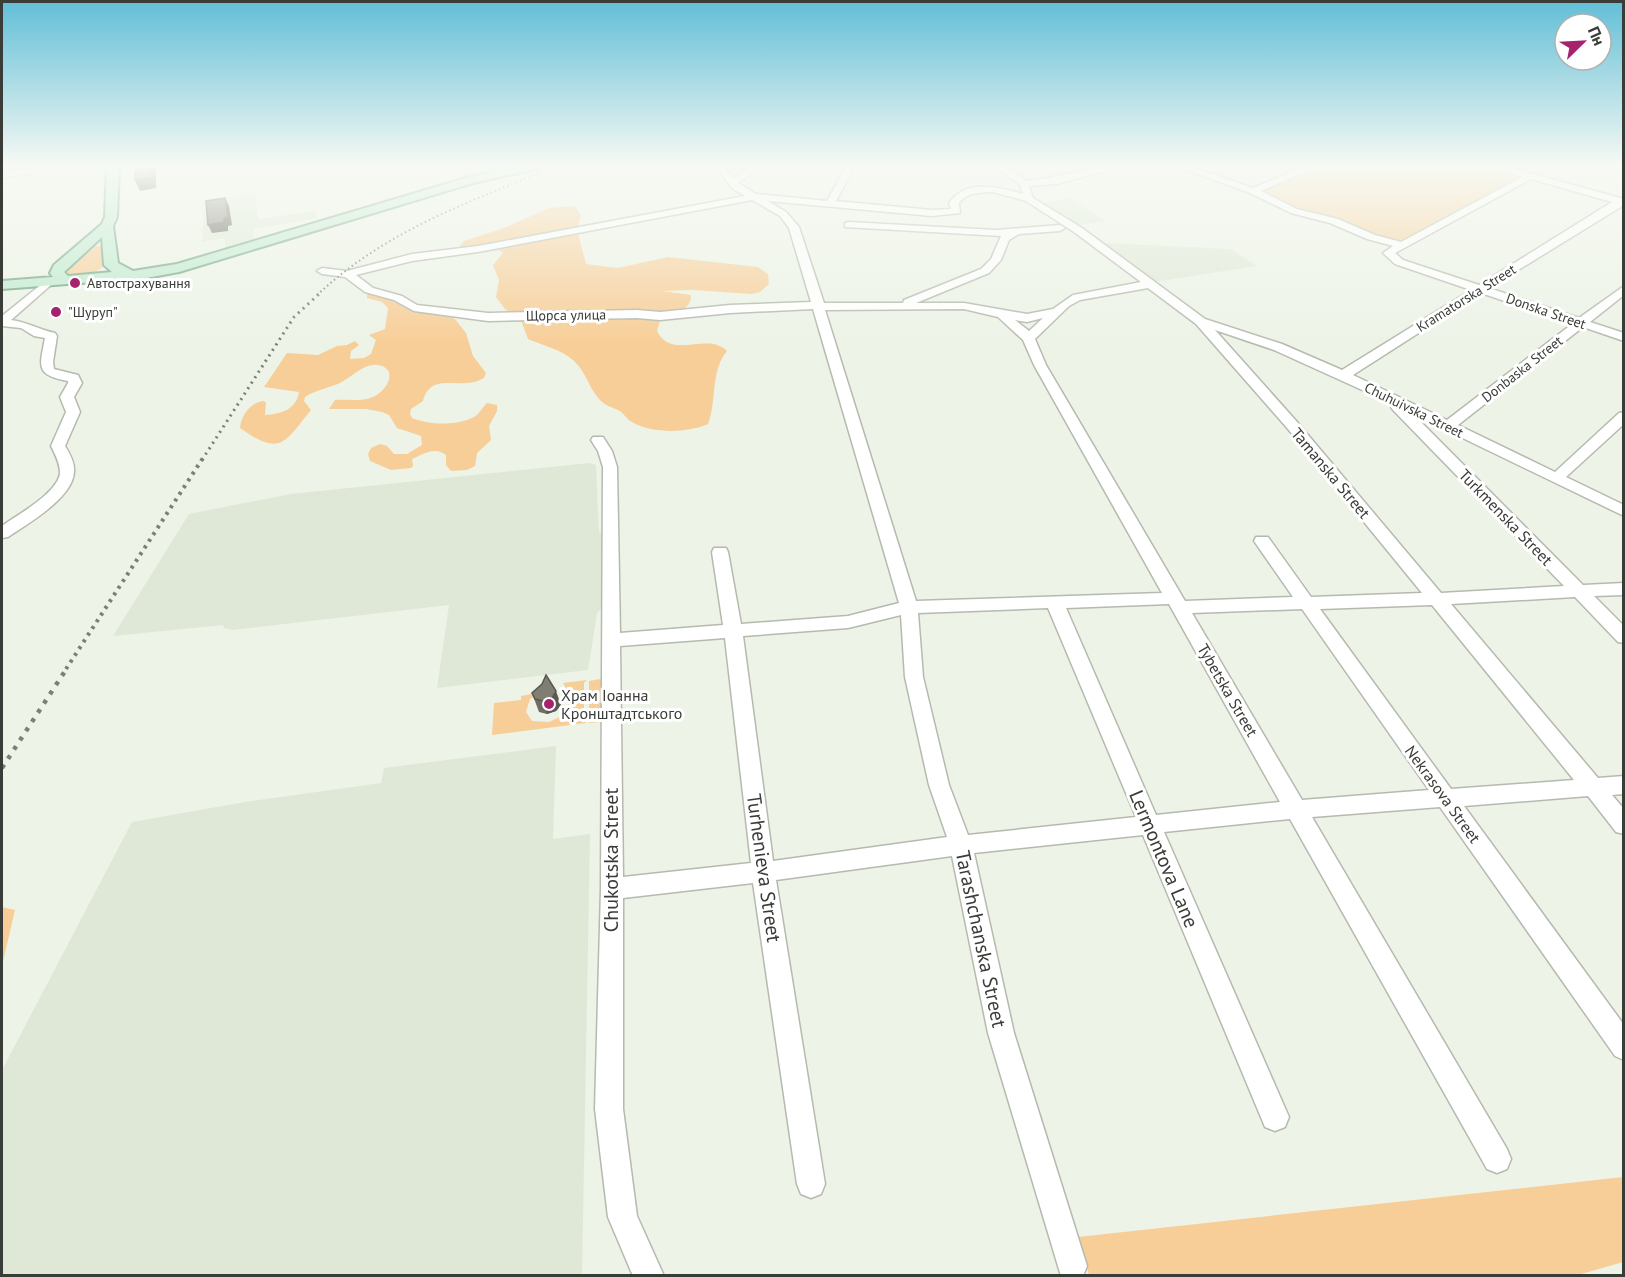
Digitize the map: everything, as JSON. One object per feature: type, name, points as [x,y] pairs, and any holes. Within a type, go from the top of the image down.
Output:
[{"type":"main road","points":[[107,226],[111,265],[119,271],[132,275]]},
{"type":"main road","points":[[4,285],[48,282],[62,274],[86,245],[107,226]]},
{"type":"main road","points":[[4,285],[44,275],[62,274],[85,279],[179,268],[321,226]]},
{"type":"main road","points":[[86,245],[108,243]]},
{"type":"main road","points":[[85,279],[111,265]]},
{"type":"street","points":[[348,274],[368,267],[450,250],[478,249],[602,226]]},
{"type":"street","name":"Tarashchanska Street","points":[[793,226],[909,607],[914,677],[939,785],[961,845],[1001,1033],[1072,1266]]},
{"type":"street","points":[[860,226],[996,233],[1016,232],[1043,226]]},
{"type":"street","points":[[1061,226],[1074,242]]},
{"type":"street","name":"Tamanska Street","points":[[1067,226],[1078,230],[1200,321],[1293,426],[1623,825]]},
{"type":"street","points":[[1345,226],[1371,237],[1401,245],[1437,226]]},
{"type":"street","name":"Kramatorska Street","points":[[1343,375],[1584,226]]},
{"type":"street","points":[[900,305],[985,271],[996,260],[1004,238],[1016,232]]},
{"type":"street","name":"Donska Street","points":[[1401,245],[1388,253],[1399,262],[1623,337]]},
{"type":"street","points":[[1092,254],[1149,284]]},
{"type":"street","name":"Щорса улица","points":[[322,271],[348,274],[369,290],[398,298],[414,308],[488,317],[637,314],[660,316],[730,309],[900,305],[964,306],[1027,318],[1056,312]]},
{"type":"street","points":[[2,322],[48,282]]},
{"type":"street","points":[[1002,314],[1029,338],[1056,312],[1077,297],[1149,284]]},
{"type":"street","name":"Donbaska Street","points":[[1448,426],[1623,290]]},
{"type":"street","name":"Chuhuivska Street","points":[[1200,321],[1278,347],[1343,375],[1623,511]]},
{"type":"street","points":[[2,322],[24,325],[38,333],[51,336],[45,364],[54,374],[73,378],[75,383],[67,397],[73,412],[58,446],[66,461],[66,478],[46,504],[2,533]]},
{"type":"street","name":"Tybetska Street","points":[[1029,338],[1040,365],[1497,1159]]},
{"type":"street","name":"Turkmenska Street","points":[[1389,397],[1623,637]]},
{"type":"street","points":[[1556,479],[1623,417]]},
{"type":"street","name":"Chukotska Street","points":[[598,440],[605,451],[610,467],[612,889],[609,1109],[623,1217],[649,1275]]},
{"type":"street","name":"Nekrasova Street","points":[[1262,541],[1623,1047]]},
{"type":"street","name":"Turhenieva Street","points":[[720,552],[733,632],[763,872],[811,1184]]},
{"type":"street","points":[[610,640],[848,622],[909,607],[1054,601],[1307,604],[1623,589]]},
{"type":"street","name":"Lermontova Lane","points":[[1054,601],[1275,1116]]},
{"type":"street","points":[[612,889],[763,872],[961,845],[1296,808],[1623,785]]},
{"type":"shaded area","points":[[203,226],[273,226],[253,229],[254,244],[225,249],[225,238],[202,242]]},
{"type":"shaded area","points":[[509,226],[578,226],[586,264],[618,268],[668,257],[758,267],[768,274],[769,284],[760,292],[752,294],[693,290],[662,291],[691,295],[685,308],[660,321],[657,331],[663,340],[680,345],[710,344],[727,351],[718,368],[708,424],[670,431],[640,426],[630,421],[620,411],[603,403],[581,370],[569,357],[528,339],[521,320],[505,309],[496,297],[499,280],[493,265],[503,253],[499,250],[471,252],[458,249],[464,241]]},
{"type":"shaded area","points":[[1346,226],[1430,226],[1399,242]]},
{"type":"shaded area","points":[[1104,243],[1231,249],[1257,266],[1153,282]]},
{"type":"shaded area","points":[[96,246],[104,246],[102,268],[87,276],[69,278],[64,272]]},
{"type":"shaded area","points":[[367,294],[394,300],[409,309],[445,314],[455,319],[466,333],[473,356],[486,373],[484,378],[475,382],[433,386],[423,401],[411,409],[410,414],[412,418],[443,424],[474,417],[487,403],[497,405],[497,411],[489,426],[491,440],[477,453],[475,466],[467,470],[451,471],[446,465],[446,455],[438,451],[412,459],[411,468],[391,470],[370,461],[368,454],[371,448],[380,444],[387,446],[394,454],[407,454],[422,445],[421,436],[397,428],[389,415],[382,412],[366,409],[329,409],[335,400],[369,399],[378,394],[386,386],[390,376],[385,367],[378,365],[363,368],[340,383],[305,397],[304,401],[311,410],[294,431],[281,442],[273,444],[265,442],[240,428],[245,414],[259,402],[266,403],[265,415],[287,410],[295,403],[299,392],[264,387],[287,353],[318,355],[355,341],[359,345],[351,351],[350,359],[364,358],[371,354],[376,340],[369,335],[385,329],[388,308],[382,302],[367,298]]},
{"type":"shaded area","points":[[589,463],[596,465],[599,533],[607,533],[604,606],[597,613],[588,670],[437,688],[449,605],[232,630],[224,628],[223,625],[113,636],[189,514],[291,494]]},
{"type":"shaded area","points":[[606,678],[604,737],[600,722],[589,723],[589,681]]},
{"type":"shaded area","points":[[587,680],[584,683],[586,723],[492,735],[494,703],[521,700],[521,696],[537,693],[539,694],[530,699],[526,712],[532,721],[549,722],[564,715],[571,698],[563,683]]},
{"type":"shaded area","points":[[556,746],[553,839],[590,834],[582,1275],[2,1275],[2,1070],[132,822],[245,802],[381,783],[384,768]]},
{"type":"shaded area","points":[[2,907],[15,910],[2,966]]},
{"type":"shaded area","points":[[1623,1177],[1623,1262],[1578,1275],[1089,1275],[1078,1237]]},
{"type":"building","points":[[546,675],[556,691],[552,698],[543,701],[535,699],[532,693],[542,684]]},
{"type":"railway","points":[[317,295],[372,252],[419,226]]},
{"type":"railway","points":[[202,460],[294,317],[319,294]]},
{"type":"railway","points":[[66,669],[203,458]]},
{"type":"railway","points":[[2,768],[67,668]]},
{"type":"place","name":"Автострахування","points":[[75,283]]},
{"type":"place","name":"\"Шуруп\"","points":[[56,312]]},
{"type":"place","name":"Храм Іоанна Кронштадтського","points":[[549,704]]}]
